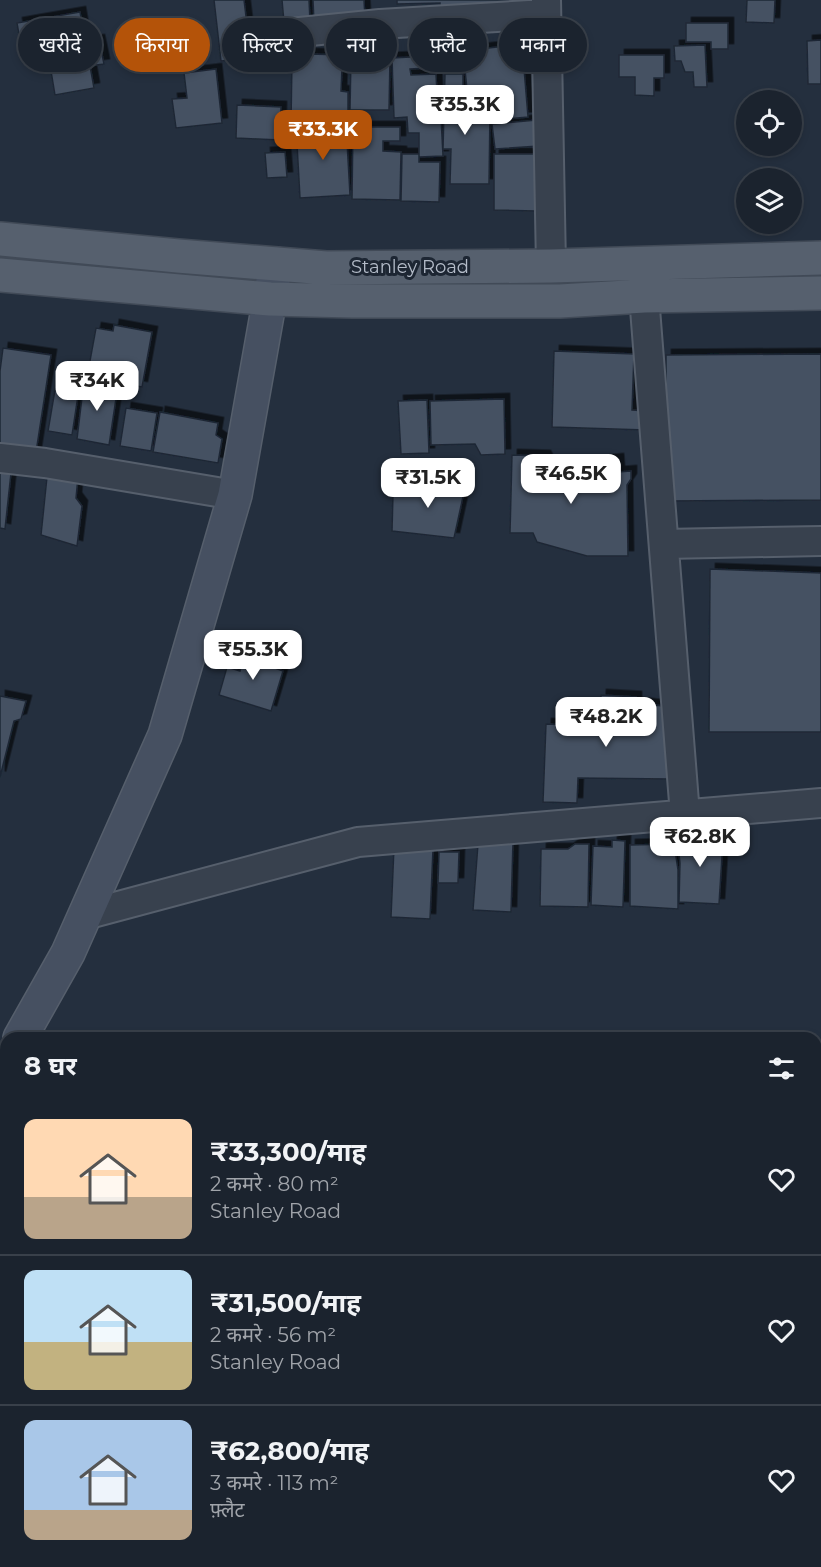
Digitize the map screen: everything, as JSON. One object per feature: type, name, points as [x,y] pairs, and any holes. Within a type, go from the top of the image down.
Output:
[{"type":"main road","name":"Stanley Road","points":[[0,239],[326,268],[552,266],[821,258]]},
{"type":"main road","name":"Stanley Road","points":[[0,275],[270,299],[352,301],[548,301],[644,296],[821,293]]},
{"type":"street","points":[[314,27],[379,12],[546,7],[552,266]]},
{"type":"street","points":[[23,1032],[68,953],[165,735],[235,495],[276,264]]},
{"type":"street","points":[[644,296],[685,814]]},
{"type":"street","points":[[0,458],[45,463],[235,495]]},
{"type":"street","points":[[664,544],[821,542]]},
{"type":"street","points":[[85,915],[358,842],[821,803]]},
{"type":"building","points":[[214,0],[244,0],[246,18],[222,18],[221,61]]},
{"type":"building","points":[[282,0],[309,0],[310,18],[284,18]]},
{"type":"building","points":[[313,0],[364,0],[365,18],[326,18],[326,21],[314,22]]},
{"type":"building","points":[[397,0],[517,0],[517,12],[440,13],[440,3],[397,4]]},
{"type":"building","points":[[747,0],[775,0],[774,23],[746,22]]},
{"type":"building","points":[[80,12],[81,18],[46,18]]},
{"type":"building","points":[[686,23],[728,23],[728,49],[711,49],[711,42],[686,42]]},
{"type":"building","points":[[821,40],[821,84],[808,84],[807,41]]},
{"type":"building","points":[[705,45],[707,87],[694,87],[693,72],[685,72],[681,61],[675,61],[674,46]]},
{"type":"building","points":[[499,47],[499,72],[524,72],[528,117],[495,120],[493,106],[469,108],[465,72],[487,72],[487,48]]},
{"type":"building","points":[[314,54],[326,54],[326,72],[342,72],[341,91],[348,92],[348,122],[291,122],[292,72],[314,72]]},
{"type":"building","points":[[619,55],[664,55],[664,78],[654,78],[654,96],[635,95],[635,77],[619,77]]},
{"type":"building","points":[[409,57],[411,75],[436,74],[437,94],[432,94],[432,99],[440,98],[443,156],[419,157],[419,133],[408,133],[407,117],[394,118],[392,72],[397,72],[397,58]]},
{"type":"building","points":[[216,69],[222,123],[176,128],[172,99],[187,98],[184,73],[210,72],[210,70]]},
{"type":"building","points":[[51,72],[91,72],[94,88],[55,95]]},
{"type":"building","points":[[351,72],[390,72],[389,110],[350,110]]},
{"type":"building","points":[[445,74],[463,74],[463,110],[490,111],[489,184],[450,184],[451,149],[443,149]]},
{"type":"building","points":[[237,105],[281,107],[280,140],[236,138]]},
{"type":"building","points":[[537,120],[539,146],[495,149],[492,124]]},
{"type":"building","points":[[346,124],[350,195],[300,198],[296,126]]},
{"type":"building","points":[[353,127],[400,127],[400,141],[383,141],[383,151],[401,152],[400,200],[352,199]]},
{"type":"building","points":[[285,152],[287,177],[267,178],[265,153]]},
{"type":"building","points":[[402,154],[419,154],[419,162],[440,162],[439,202],[401,201]]},
{"type":"building","points":[[494,154],[537,154],[537,211],[494,210]]},
{"type":"building","points":[[114,325],[152,332],[142,387],[87,377],[96,328],[113,331]]},
{"type":"building","points":[[3,348],[51,355],[36,452],[0,446],[0,371]]},
{"type":"building","points":[[554,351],[634,354],[632,410],[647,411],[646,430],[552,427]]},
{"type":"building","points":[[821,354],[821,500],[666,501],[666,355]]},
{"type":"building","points":[[57,378],[80,382],[72,435],[48,431]]},
{"type":"building","points":[[84,381],[118,385],[109,445],[77,439]]},
{"type":"building","points":[[504,399],[505,454],[481,455],[475,444],[431,445],[430,401]]},
{"type":"building","points":[[427,400],[429,453],[401,454],[398,401]]},
{"type":"building","points":[[126,408],[157,413],[151,451],[120,446]]},
{"type":"building","points":[[160,412],[218,423],[216,435],[222,439],[218,463],[153,452]]},
{"type":"building","points":[[512,455],[545,456],[550,466],[618,459],[619,472],[631,471],[631,479],[627,485],[628,556],[587,556],[537,542],[533,533],[510,533]]},
{"type":"building","points":[[0,468],[11,473],[5,529],[0,528]]},
{"type":"building","points":[[416,472],[442,475],[440,489],[464,492],[454,538],[392,531],[393,494],[413,496]]},
{"type":"building","points":[[47,477],[78,477],[76,498],[82,506],[77,546],[41,535]]},
{"type":"building","points":[[710,569],[821,573],[821,732],[709,732]]},
{"type":"building","points":[[246,648],[270,655],[267,665],[283,671],[271,711],[219,695],[227,667],[240,671]]},
{"type":"building","points":[[601,695],[636,697],[636,703],[663,706],[670,779],[578,778],[577,803],[543,802],[546,724],[599,726]]},
{"type":"building","points":[[0,696],[26,701],[21,719],[14,721],[0,777]]},
{"type":"building","points":[[719,831],[722,856],[719,904],[679,902],[680,863],[677,836]]},
{"type":"building","points":[[612,840],[625,841],[623,907],[591,905],[593,846],[612,847]]},
{"type":"building","points":[[513,841],[511,912],[473,910],[478,844]]},
{"type":"building","points":[[575,844],[589,844],[588,907],[540,906],[541,849],[568,849]]},
{"type":"building","points":[[674,844],[678,870],[678,909],[630,906],[630,845]]},
{"type":"building","points":[[394,847],[433,849],[430,919],[391,917]]},
{"type":"building","points":[[439,852],[459,852],[458,883],[438,883]]}]
